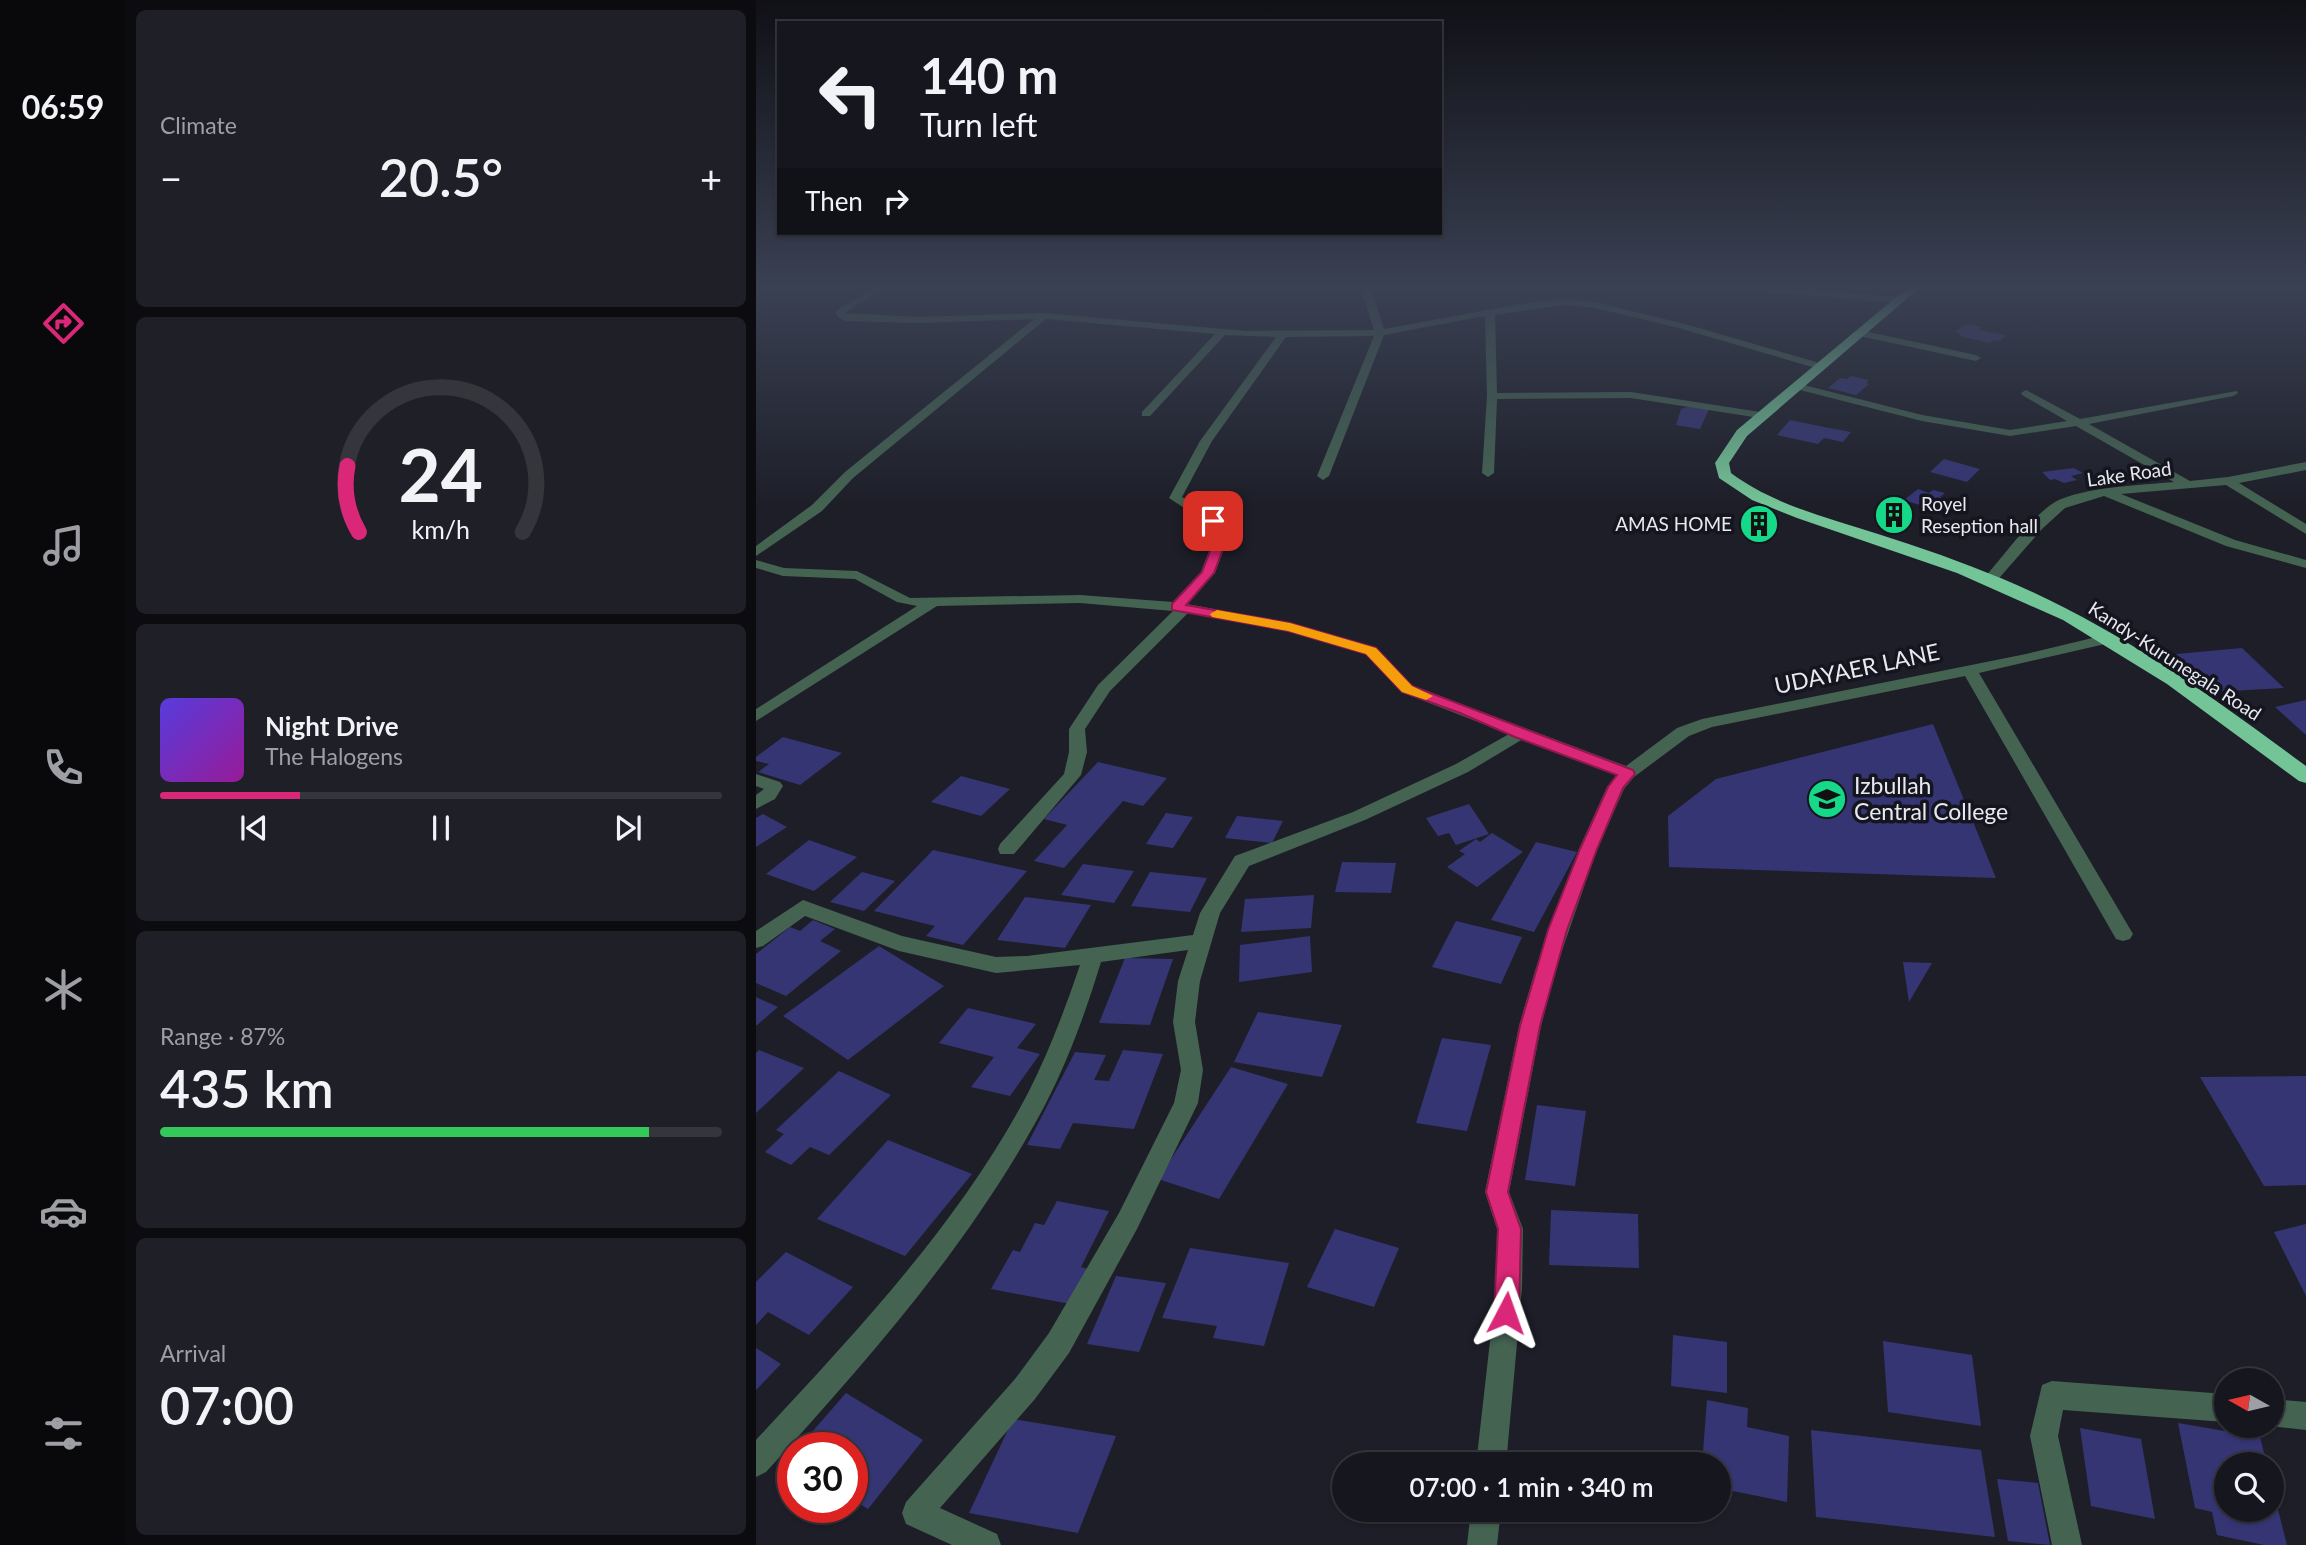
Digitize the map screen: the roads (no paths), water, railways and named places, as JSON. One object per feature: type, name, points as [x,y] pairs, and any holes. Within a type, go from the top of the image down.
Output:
[{"type":"highway","name":"Kandy-Kurunegala Road","points":[[1825,361],[1742,433],[1722,463],[1724,475],[1737,488],[1921,553],[2035,599],[2109,639],[2243,729],[2306,776]]},
{"type":"street","points":[[756,551],[817,508],[849,475],[989,361]]},
{"type":"street","points":[[1146,414],[1196,361]]},
{"type":"street","points":[[1007,849],[1072,775],[1077,752],[1077,729],[1104,688],[1181,608],[1208,573],[1221,538],[1213,521],[1175,498],[1206,441],[1263,361]]},
{"type":"street","points":[[1323,476],[1368,361]]},
{"type":"street","points":[[1488,473],[1491,361]]},
{"type":"street","points":[[1802,361],[1819,366]]},
{"type":"street","points":[[1796,386],[1922,418],[2010,433],[2233,393]]},
{"type":"street","points":[[2026,393],[2188,485]]},
{"type":"street","points":[[1492,396],[1631,395],[1760,415]]},
{"type":"street","name":"Lake Road","points":[[1989,581],[2037,526],[2060,505],[2106,492],[2228,481],[2306,466]]},
{"type":"street","points":[[2228,481],[2306,530]]},
{"type":"street","points":[[2106,492],[2204,535],[2262,555],[2306,564]]},
{"type":"street","points":[[756,564],[783,572],[856,575],[868,579],[894,597],[909,602],[1052,598],[1181,608],[1290,627],[1371,651],[1407,689],[1466,709],[1520,734],[1628,774]]},
{"type":"street","points":[[756,716],[852,652],[894,630],[933,602]]},
{"type":"street","name":"UDAYAER LANE","points":[[1492,1452],[1509,1288],[1510,1229],[1497,1192],[1530,1026],[1558,930],[1604,810],[1616,787],[1628,774],[1683,732],[1709,723],[2109,639]]},
{"type":"street","points":[[1969,670],[2123,934]]},
{"type":"street","points":[[986,1545],[917,1513],[1025,1389],[1059,1343],[1139,1198],[1186,1103],[1192,1070],[1184,1022],[1189,981],[1210,913],[1242,862],[1359,816],[1462,768],[1520,734]]},
{"type":"street","points":[[756,780],[774,786],[769,795],[756,803]]},
{"type":"street","points":[[756,941],[803,907],[899,943],[996,965],[1027,964],[1201,941]]},
{"type":"street","points":[[756,1462],[922,1273],[988,1183],[1025,1124],[1083,995],[1093,956]]},
{"type":"street","points":[[2067,1545],[2044,1436],[2052,1395],[2214,1407]]},
{"type":"street","points":[[2284,1414],[2306,1416]]},
{"type":"street","points":[[1482,1545],[1485,1522]]},
{"type":"place","name":"Royel Reseption hall","points":[[1894,515]]},
{"type":"place","name":"AMAS HOME","points":[[1759,524]]},
{"type":"place","name":"Izbullah Central College","points":[[1827,799]]}]
